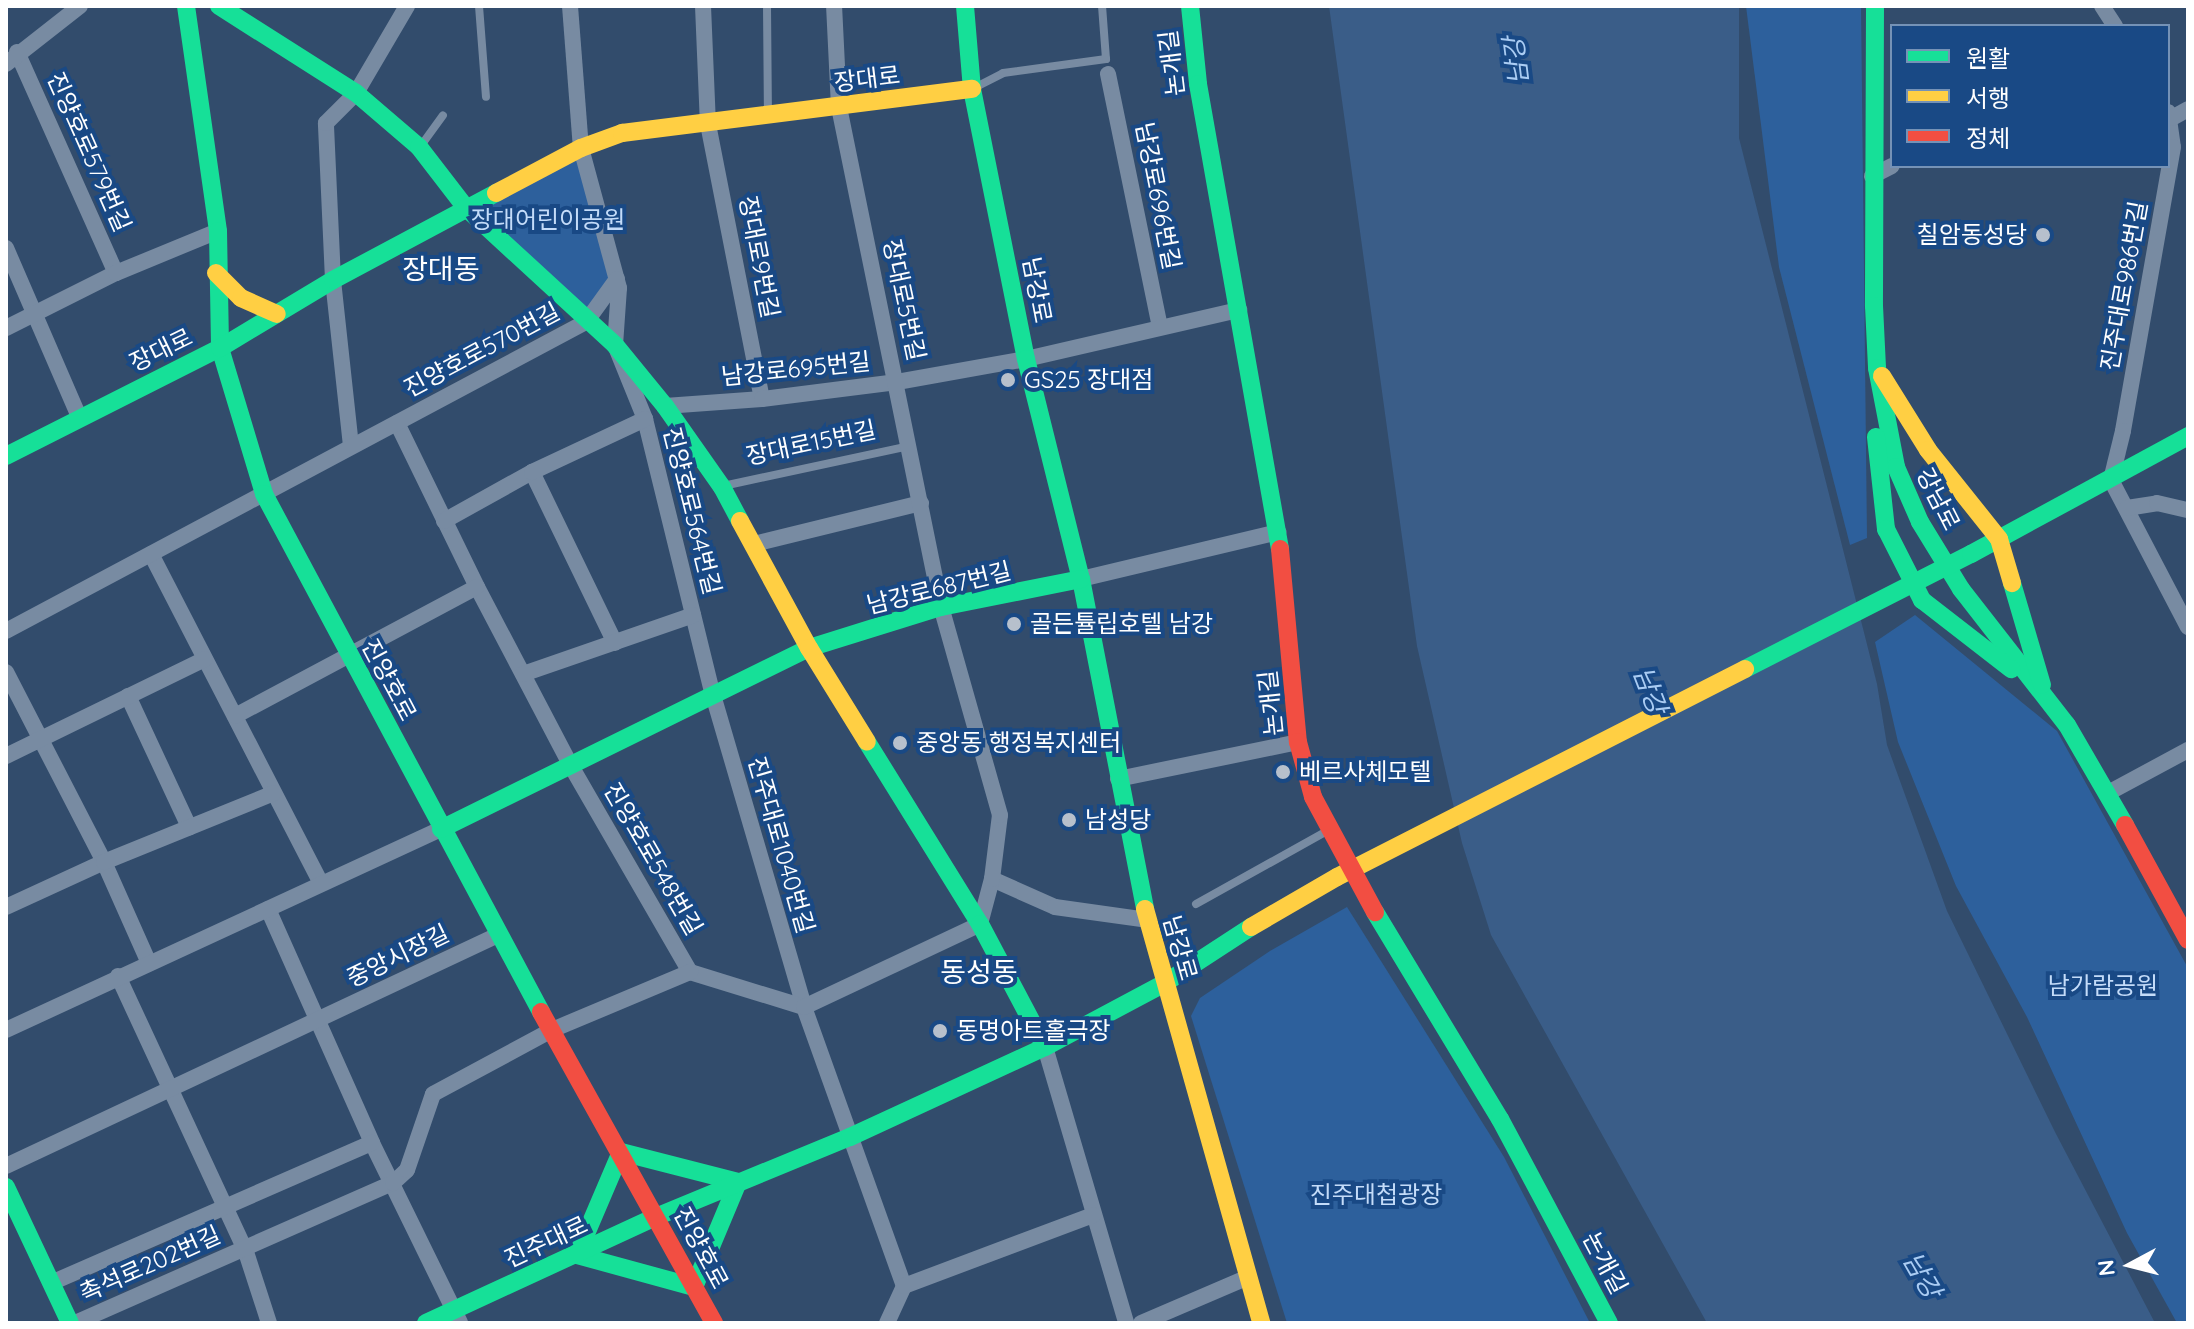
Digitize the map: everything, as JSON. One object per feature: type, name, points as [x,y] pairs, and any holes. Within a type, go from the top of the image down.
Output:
[{"type":"street","points":[[12,58],[80,6]]},
{"type":"street","name":"진양호로","points":[[186,6],[218,231],[216,273],[220,348],[264,494],[498,935],[658,1216],[714,1323]]},
{"type":"street","points":[[219,6],[356,93],[419,147],[466,208],[586,322]]},
{"type":"street","points":[[351,446],[333,280],[326,123],[356,93],[407,6]]},
{"type":"street","points":[[570,6],[581,148],[617,279],[615,345]]},
{"type":"street","name":"장대로9번길","points":[[703,6],[708,124],[762,399]]},
{"type":"street","name":"장대로5번길","points":[[834,6],[839,107],[941,607],[1000,815],[992,879],[980,924]]},
{"type":"street","name":"남강로","points":[[965,6],[972,89],[1026,359],[1081,579],[1147,920],[1261,1323]]},
{"type":"street","name":"논개길","points":[[1190,6],[1198,84],[1278,532],[1298,742],[1313,797],[1391,942],[1500,1119],[1609,1323]]},
{"type":"street","name":"강남로","points":[[1875,6],[1872,176],[1877,368],[1896,467],[1920,522],[1961,589],[2045,695],[2108,793],[2188,940]]},
{"type":"street","points":[[2102,6],[2114,24]]},
{"type":"street","name":"진양호로579번길","points":[[12,58],[116,273]]},
{"type":"street","name":"남강로696번길","points":[[1108,74],[1160,327]]},
{"type":"street","name":"장대로","points":[[6,456],[220,348],[333,280],[581,148],[622,133],[972,89]]},
{"type":"street","name":"진주대로986번길","points":[[2170,164],[2173,147],[2170,115],[2188,109]]},
{"type":"street","points":[[1872,176],[1890,167]]},
{"type":"street","name":"진주대로986번길","points":[[2111,480],[2123,431],[2169,168]]},
{"type":"street","name":"진양호로579번길","points":[[6,328],[116,273],[218,231]]},
{"type":"street","points":[[6,248],[79,417]]},
{"type":"street","points":[[216,273],[241,298],[277,314]]},
{"type":"street","name":"진양호로570번길","points":[[6,631],[586,322],[617,279]]},
{"type":"street","points":[[1026,359],[1239,310]]},
{"type":"street","name":"장대로15번길","points":[[586,322],[615,345],[665,406],[722,487],[809,648],[980,924],[1045,1047]]},
{"type":"street","name":"진양호로564번길","points":[[615,345],[645,419],[713,695]]},
{"type":"street","name":"남강로695번길","points":[[665,406],[762,399],[897,382],[1026,359]]},
{"type":"street","points":[[1877,368],[1928,450],[1999,539],[2045,695]]},
{"type":"street","points":[[1877,368],[1872,396],[1886,529],[1922,600],[2045,695]]},
{"type":"street","name":"진양호로564번길","points":[[444,521],[532,472],[645,419]]},
{"type":"street","name":"진양호로570번길","points":[[397,423],[444,521]]},
{"type":"street","name":"진주대로","points":[[426,1323],[457,1317],[658,1216],[850,1137],[1045,1047],[1165,983],[1244,931],[1337,877],[1971,554],[2188,436]]},
{"type":"street","points":[[532,472],[615,643]]},
{"type":"street","points":[[2111,480],[2188,627]]},
{"type":"street","points":[[754,544],[921,503]]},
{"type":"street","points":[[2127,508],[2157,503],[2188,510]]},
{"type":"street","points":[[444,521],[523,674],[693,615]]},
{"type":"street","points":[[1081,579],[1278,532]]},
{"type":"street","points":[[151,554],[321,884]]},
{"type":"street","name":"남강로687번길","points":[[441,829],[809,648],[941,607],[1081,579]]},
{"type":"street","points":[[235,716],[477,587]]},
{"type":"street","points":[[6,756],[205,659]]},
{"type":"street","points":[[6,672],[104,862],[149,963]]},
{"type":"street","name":"진양호로548번길","points":[[393,1183],[407,1170],[433,1094],[552,1030],[690,972],[571,766],[523,674]]},
{"type":"street","name":"진주대로1040번길","points":[[713,695],[804,1007],[904,1286]]},
{"type":"street","points":[[128,696],[189,827]]},
{"type":"street","points":[[1118,779],[1298,742]]},
{"type":"street","points":[[2108,793],[2188,750]]},
{"type":"street","points":[[8,901],[274,793]]},
{"type":"street","points":[[6,1030],[441,829]]},
{"type":"street","points":[[992,879],[1055,907],[1147,920]]},
{"type":"street","points":[[268,909],[372,1143],[457,1317]]},
{"type":"street","points":[[690,972],[804,1007],[980,924]]},
{"type":"street","name":"중앙시장길","points":[[12,1163],[170,1092],[498,935]]},
{"type":"street","points":[[118,976],[245,1249],[269,1323]]},
{"type":"street","points":[[1045,1047],[1126,1323]]},
{"type":"street","points":[[51,1283],[372,1143]]},
{"type":"street","points":[[621,1152],[738,1182],[694,1287],[577,1255],[621,1152]]},
{"type":"street","name":"촉석로202번길","points":[[73,1323],[393,1183]]},
{"type":"street","points":[[6,1187],[73,1323]]},
{"type":"street","points":[[887,1323],[904,1286],[1093,1215]]},
{"type":"street","points":[[1141,1323],[1246,1278]]},
{"type":"lane","points":[[479,6],[486,97]]},
{"type":"lane","points":[[767,6],[768,115]]},
{"type":"lane","points":[[972,89],[1003,73],[1106,59],[1102,6]]},
{"type":"lane","points":[[419,147],[443,115]]},
{"type":"lane","name":"장대로15번길","points":[[722,487],[910,446]]},
{"type":"lane","points":[[1196,904],[1329,830]]},
{"type":"green space","points":[[1746,6],[1861,6],[1867,538],[1850,545],[1779,267]]},
{"type":"green space","name":"장대어린이공원","points":[[581,148],[617,279],[586,322],[466,208]]},
{"type":"green space","name":"남가람공원","points":[[1915,615],[2057,731],[2188,968],[2188,1323],[2177,1323],[2127,1233],[2027,1017],[1956,886],[1898,742],[1875,642]]},
{"type":"green space","name":"진주대첩광장","points":[[1347,907],[1504,1157],[1590,1323],[1287,1323],[1191,1016],[1200,998],[1270,951]]},
{"type":"water","name":"남강","points":[[1329,6],[1739,6],[1739,138],[1877,684],[1887,745],[1947,911],[2055,1132],[2155,1323],[1707,1323],[1491,935],[1462,843],[1417,646]]},
{"type":"traffic: fast","points":[[186,6],[218,231],[220,348],[264,494],[541,1012]]},
{"type":"traffic: fast","points":[[219,6],[356,93],[419,147],[466,208],[615,345],[665,406],[722,487],[740,521]]},
{"type":"traffic: fast","points":[[965,6],[972,89],[1026,359],[1081,579],[1145,909]]},
{"type":"traffic: fast","points":[[1190,6],[1198,84],[1280,549]]},
{"type":"traffic: fast","points":[[1875,6],[1874,306],[1877,368],[1896,467],[1920,522],[1961,589],[2067,725],[2125,825]]},
{"type":"traffic: fast","points":[[6,456],[220,348],[333,280],[496,193]]},
{"type":"traffic: fast","points":[[1745,669],[1971,554],[2188,436]]},
{"type":"traffic: fast","points":[[1876,437],[1886,529],[1922,600],[2011,669]]},
{"type":"traffic: fast","points":[[441,829],[809,648],[941,607],[1081,579]]},
{"type":"traffic: fast","points":[[2012,583],[2042,685]]},
{"type":"traffic: fast","points":[[867,742],[980,924],[1045,1047]]},
{"type":"traffic: fast","points":[[1375,912],[1500,1119],[1609,1323]]},
{"type":"traffic: fast","points":[[426,1323],[658,1216],[850,1137],[1045,1047],[1165,983],[1251,927]]},
{"type":"traffic: fast","points":[[621,1152],[738,1182],[694,1287],[577,1255],[621,1152]]},
{"type":"traffic: fast","points":[[6,1187],[70,1323]]},
{"type":"traffic: slow","points":[[496,193],[581,148],[622,133],[972,89]]},
{"type":"traffic: slow","points":[[216,273],[241,298],[277,314]]},
{"type":"traffic: slow","points":[[1882,376],[1928,450],[1999,539],[2012,583]]},
{"type":"traffic: slow","points":[[740,521],[809,648],[867,742]]},
{"type":"traffic: slow","points":[[1251,927],[1337,877],[1745,669]]},
{"type":"traffic: slow","points":[[1145,909],[1261,1323]]},
{"type":"traffic: jam","points":[[1280,549],[1298,742],[1313,797],[1375,912]]},
{"type":"traffic: jam","points":[[2125,825],[2188,940]]},
{"type":"traffic: jam","points":[[541,1012],[714,1323]]},
{"type":"place","name":"칠암동성당","points":[[2043,235]]},
{"type":"place","name":"GS25 장대점","points":[[1008,380]]},
{"type":"place","name":"골든튤립호텔 남강","points":[[1014,624]]},
{"type":"place","name":"중앙동 행정복지센터","points":[[900,743]]},
{"type":"place","name":"베르사체모텔","points":[[1283,772]]},
{"type":"place","name":"남성당","points":[[1069,820]]},
{"type":"place","name":"동명아트홀극장","points":[[940,1031]]},
{"type":"district","name":"장대동","points":[[441,269]]},
{"type":"district","name":"동성동","points":[[979,972]]}]
